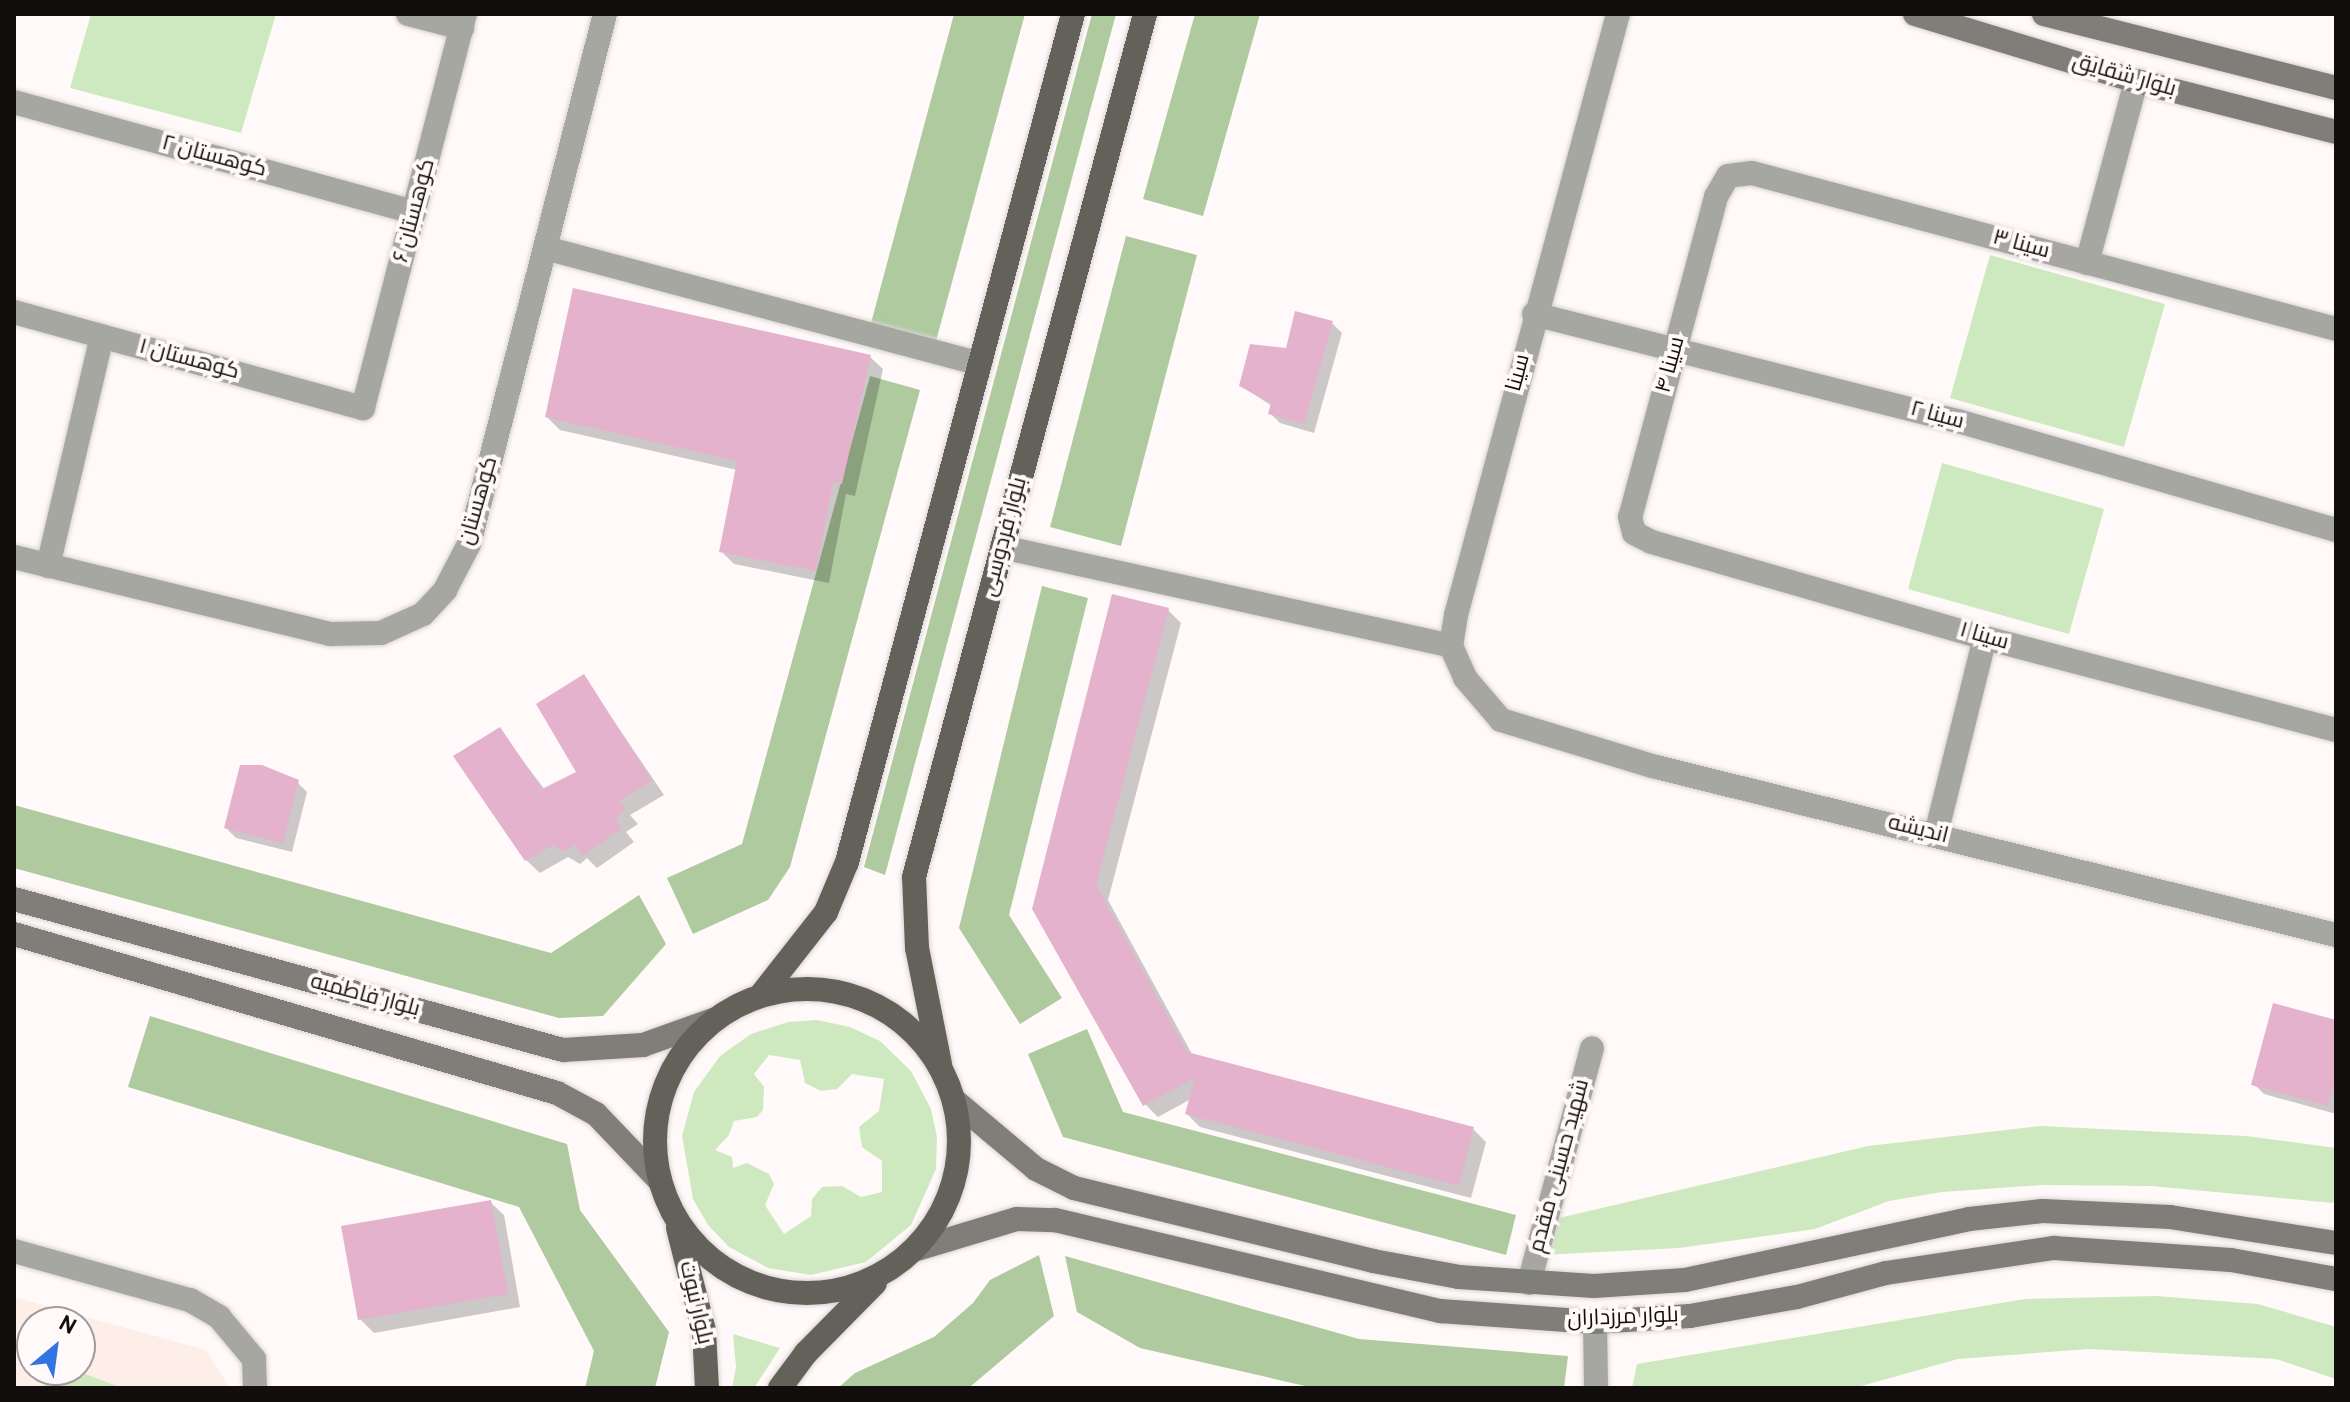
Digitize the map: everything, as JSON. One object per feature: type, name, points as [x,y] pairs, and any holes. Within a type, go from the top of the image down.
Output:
[{"type":"main road","points":[[761,995],[826,912],[847,862],[1073,14]]},
{"type":"main road","name":"بلوار فردوسی","points":[[940,1064],[917,948],[914,877],[1145,14]]},
{"type":"main road","name":"بلوار شقایق","points":[[1915,14],[2136,81],[2336,132]]},
{"type":"main road","name":"بلوار شقایق","points":[[2045,14],[2336,88]]},
{"type":"main road","points":[[2136,81],[2146,40]]},
{"type":"main road","name":"بلوار فاطمیه","points":[[14,899],[563,1050],[643,1045],[716,1019]]},
{"type":"main road","name":"بلوار فاطمیه","points":[[14,934],[557,1093],[596,1114],[660,1181]]},
{"type":"main road","points":[[780,1388],[806,1353],[885,1273],[917,1249],[941,1217],[956,1180],[961,1140],[955,1101],[940,1064],[914,1032],[881,1007],[842,992],[801,989],[761,995],[716,1019],[683,1054],[658,1109],[654,1145],[660,1181],[675,1218],[722,1268],[775,1290],[820,1294],[885,1273]]},
{"type":"main road","name":"بلوار مرزداران","points":[[955,1101],[1036,1169],[1074,1188],[1373,1261],[1529,1283],[1685,1280],[1969,1219],[2043,1211],[2183,1218],[2336,1243]]},
{"type":"main road","name":"بلوار نبوت","points":[[675,1218],[704,1331],[707,1388]]},
{"type":"main road","name":"بلوار مرزداران","points":[[917,1249],[1017,1219],[1055,1220],[1440,1311],[1595,1322],[1690,1316],[1797,1297],[1886,1273],[2054,1248],[2231,1260],[2336,1279]]},
{"type":"street","points":[[408,14],[464,21]]},
{"type":"street","name":"کوهستان","points":[[14,557],[331,634],[381,633],[423,614],[445,590],[469,544],[605,14]]},
{"type":"street","name":"سینا","points":[[1451,646],[1534,314],[1618,14]]},
{"type":"street","name":"کوهستان ۶","points":[[363,408],[464,21]]},
{"type":"street","points":[[2087,263],[2136,81]]},
{"type":"street","name":"کوهستان ۲","points":[[14,102],[414,212]]},
{"type":"street","name":"سینا ۳","points":[[1716,197],[1728,176],[1752,173],[2336,329]]},
{"type":"street","name":"سینا ۴","points":[[1634,533],[1630,517],[1716,197]]},
{"type":"street","points":[[545,248],[980,364]]},
{"type":"street","name":"کوهستان ۱","points":[[14,312],[363,408]]},
{"type":"street","name":"سینا ۲","points":[[1534,314],[1676,347],[1958,421],[2336,530]]},
{"type":"street","points":[[48,566],[102,336]]},
{"type":"street","name":"سینا ۱","points":[[1634,533],[1985,638],[2336,730]]},
{"type":"street","points":[[1002,547],[1451,646]]},
{"type":"street","points":[[1936,834],[1985,638]]},
{"type":"street","name":"اندیشه","points":[[1451,646],[1465,678],[1501,720],[1652,766],[2336,935]]},
{"type":"street","name":"شهید حسینی مقدم","points":[[1529,1283],[1592,1048]]},
{"type":"street","points":[[14,1251],[190,1300],[209,1311],[254,1359],[255,1388]]},
{"type":"street","points":[[1595,1322],[1596,1388]]},
{"type":"shaded area","points":[[14,1297],[47,1306],[16,1306],[16,1386],[96,1386],[96,1320],[206,1350],[230,1388],[14,1388]]},
{"type":"green space","points":[[91,14],[276,14],[241,133],[70,88]]},
{"type":"green space","points":[[954,14],[1025,14],[936,341],[871,323]]},
{"type":"green space","points":[[1092,14],[1116,14],[885,875],[864,867]]},
{"type":"green space","points":[[1195,14],[1260,14],[1203,216],[1143,199]]},
{"type":"green space","points":[[1126,236],[1197,255],[1121,546],[1050,527]]},
{"type":"green space","points":[[1990,255],[2165,304],[2124,447],[1950,398]]},
{"type":"green space","points":[[870,376],[920,390],[790,867],[768,900],[693,934],[667,878],[742,844]]},
{"type":"green space","points":[[1942,463],[2104,509],[2069,634],[1908,589]]},
{"type":"green space","points":[[1042,586],[1088,598],[1009,915],[1062,998],[1020,1024],[959,928]]},
{"type":"green space","points":[[14,805],[551,953],[639,895],[666,944],[603,1016],[559,1018],[14,868]]},
{"type":"green space","points":[[150,1016],[567,1144],[580,1210],[669,1332],[655,1388],[585,1388],[594,1351],[519,1207],[128,1087]]},
{"type":"green space","points":[[817,1020],[850,1027],[880,1041],[911,1071],[931,1109],[937,1137],[936,1169],[911,1225],[866,1262],[811,1275],[768,1268],[729,1247],[708,1225],[693,1199],[682,1136],[694,1092],[720,1056],[751,1034],[788,1022]],"holes":[[[769,1055],[800,1060],[805,1083],[821,1091],[837,1089],[852,1074],[884,1079],[879,1111],[859,1127],[862,1147],[882,1161],[882,1192],[861,1197],[842,1186],[822,1187],[812,1199],[811,1216],[784,1234],[765,1205],[774,1184],[769,1174],[747,1163],[733,1168],[732,1157],[715,1150],[729,1135],[734,1121],[757,1117],[763,1110],[764,1087],[754,1074]]]},
{"type":"green space","points":[[1087,1029],[1123,1112],[1516,1215],[1506,1255],[1063,1137],[1028,1054]]},
{"type":"green space","points":[[2040,1126],[2246,1136],[2336,1148],[2336,1192],[2333,1203],[2151,1186],[2042,1185],[1942,1192],[1889,1201],[1815,1229],[1679,1248],[1542,1255],[1546,1221],[1868,1146]]},
{"type":"green space","points":[[1039,1255],[1054,1316],[971,1386],[838,1388],[855,1373],[934,1337],[973,1303],[990,1280]]},
{"type":"green space","points":[[1065,1256],[1359,1339],[1568,1356],[1564,1388],[1314,1388],[1140,1348],[1077,1312]]},
{"type":"green space","points":[[2156,1296],[2258,1304],[2336,1327],[2336,1379],[2276,1359],[2089,1349],[1958,1359],[1854,1388],[1632,1388],[1637,1364],[2025,1299]]},
{"type":"green space","points":[[733,1334],[780,1348],[754,1388],[732,1388],[736,1367]]},
{"type":"green space","points":[[96,1378],[122,1388],[44,1388],[96,1386]]},
{"type":"building","points":[[573,288],[871,355],[842,484],[833,482],[816,571],[719,552],[737,461],[545,417]]},
{"type":"building","points":[[1295,311],[1333,321],[1304,424],[1268,414],[1271,403],[1239,386],[1250,344],[1286,348]]},
{"type":"building","points":[[1112,594],[1169,608],[1096,885],[1187,1052],[1474,1127],[1459,1186],[1185,1114],[1195,1078],[1143,1106],[1032,909]]},
{"type":"building","points":[[584,674],[652,781],[619,801],[626,810],[615,818],[622,828],[582,856],[575,844],[565,852],[554,845],[525,861],[453,756],[500,727],[542,789],[576,772],[536,704]]},
{"type":"building","points":[[240,765],[262,765],[299,780],[283,843],[224,828]]},
{"type":"building","points":[[2273,1003],[2336,1020],[2336,1077],[2328,1106],[2251,1085]]},
{"type":"building","points":[[491,1200],[508,1294],[358,1320],[341,1226]]}]
